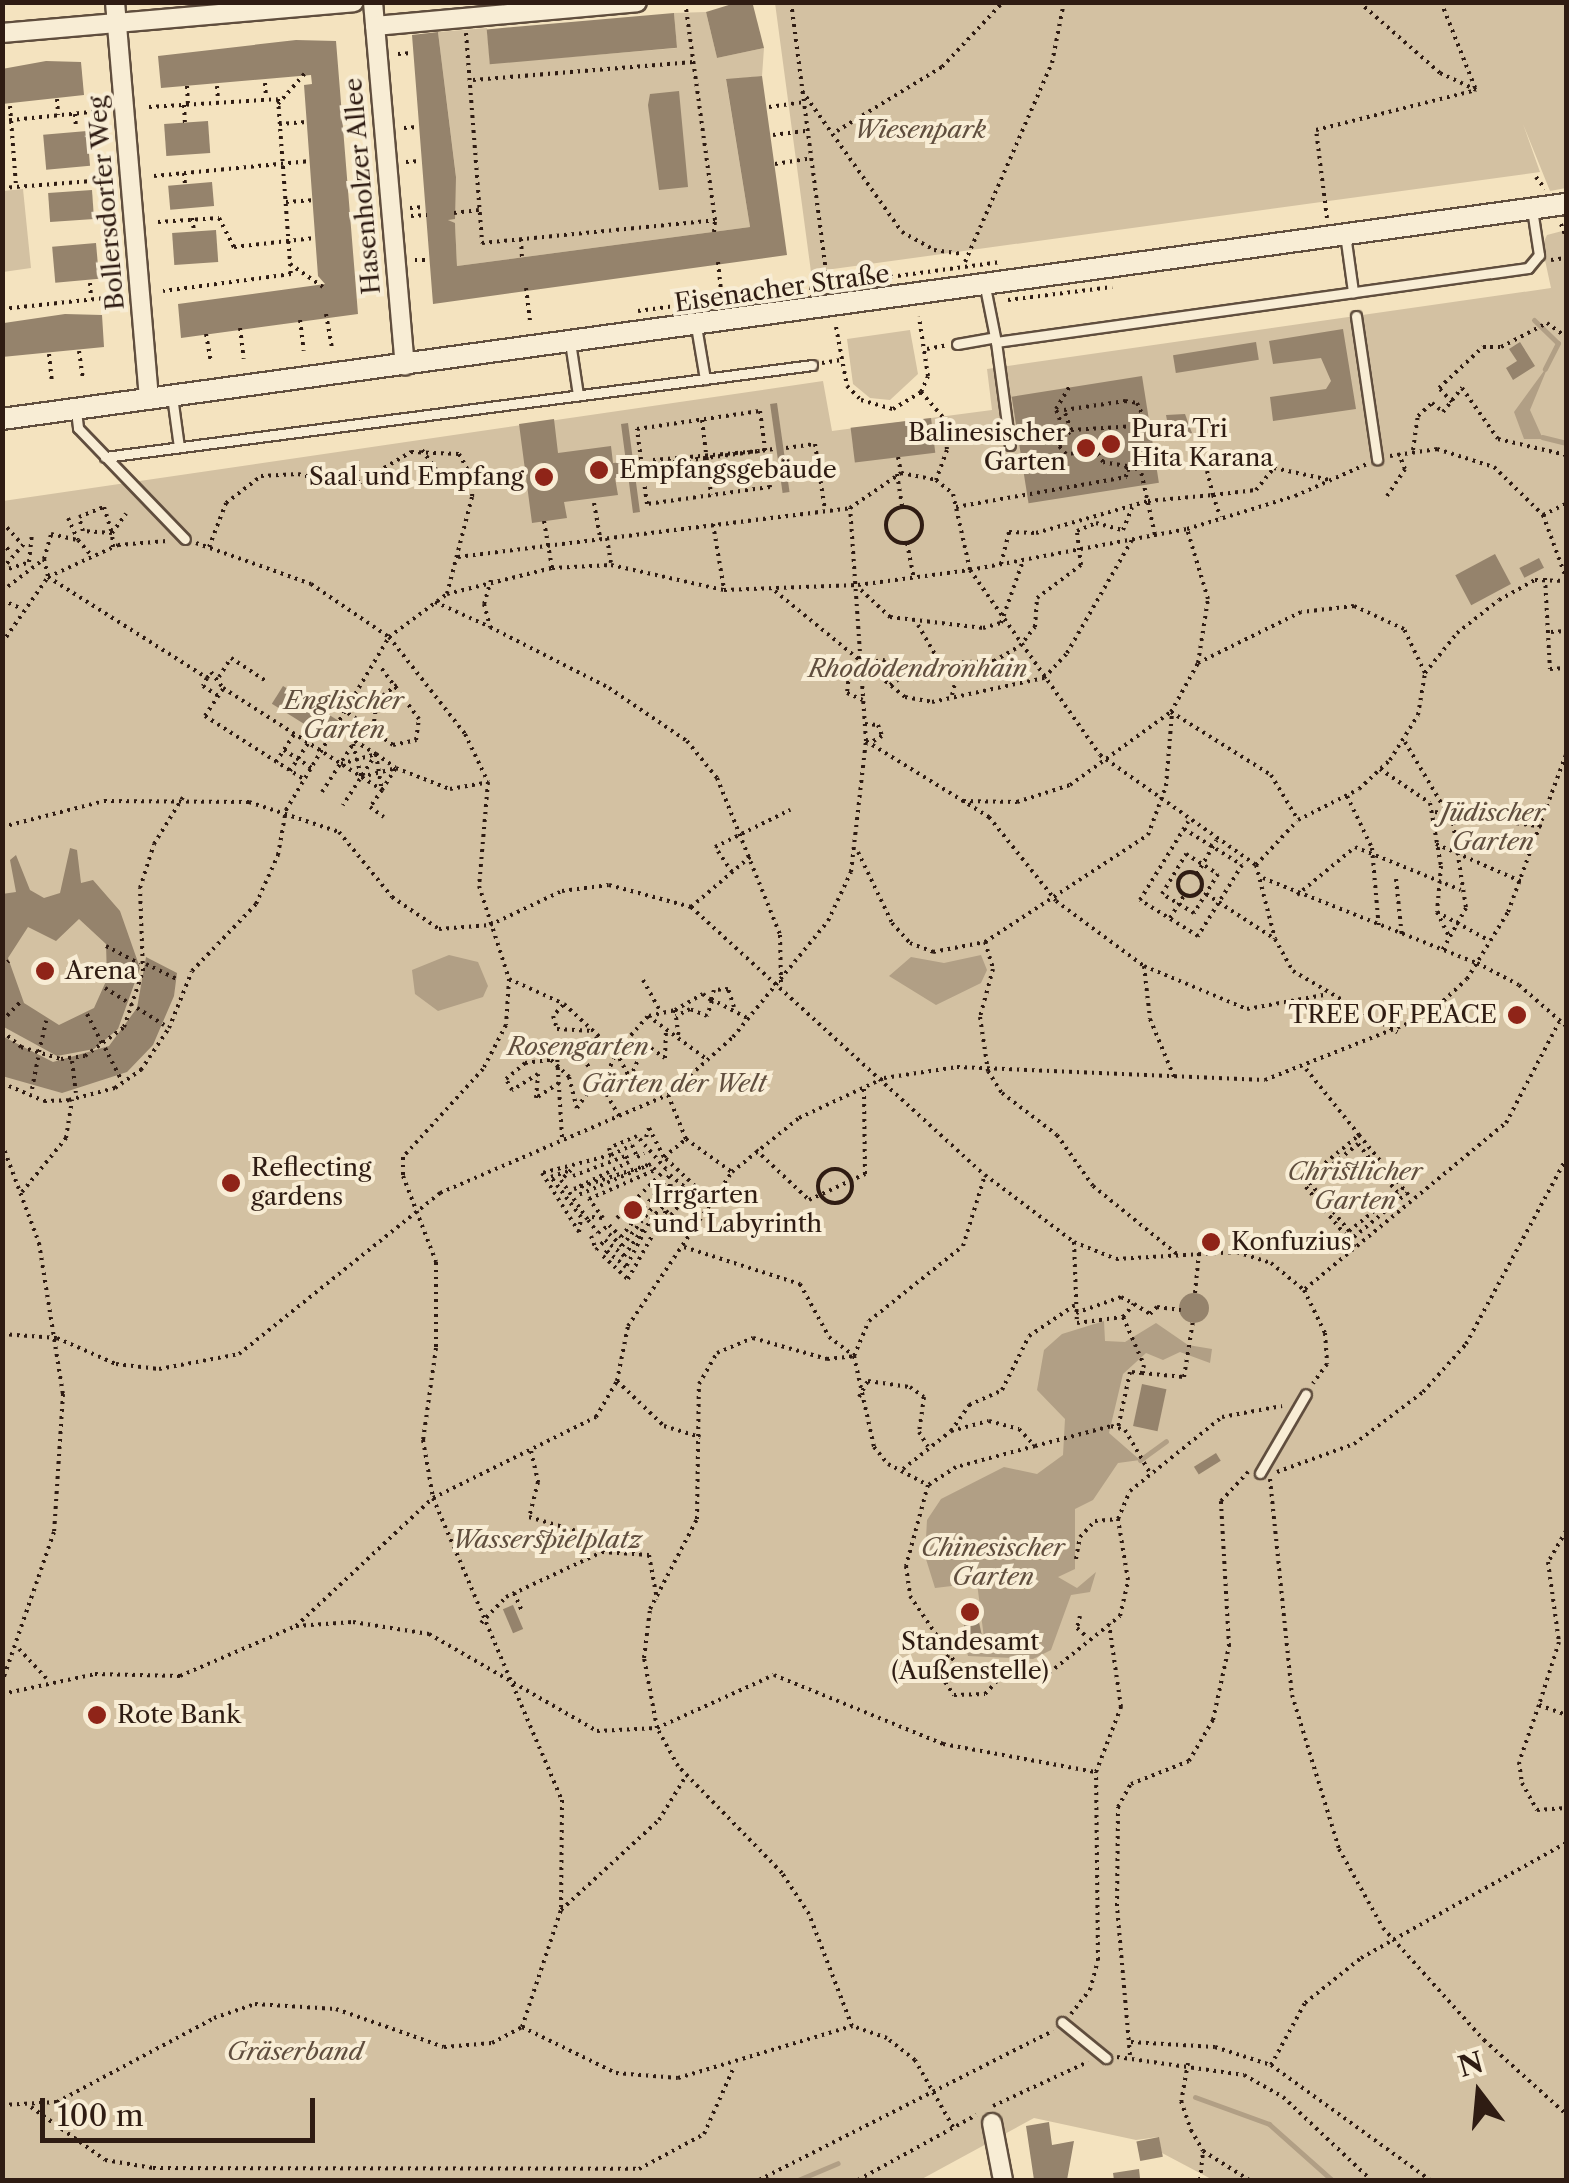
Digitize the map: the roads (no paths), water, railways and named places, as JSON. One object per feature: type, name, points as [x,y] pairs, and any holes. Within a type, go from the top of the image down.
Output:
[{"type":"street","name":"Bollersdorfer Weg","points":[[115,2],[148,400]]},
{"type":"street","points":[[2,33],[354,2]]},
{"type":"street","name":"Hasenholzer Allee","points":[[373,2],[405,366]]},
{"type":"street","points":[[376,26],[637,2]]},
{"type":"street","name":"Eisenacher Straße","points":[[2,419],[74,399],[148,400],[696,326],[834,318],[985,287],[1559,207]]},
{"type":"street","points":[[992,2123],[1004,2180]]},
{"type":"lane","points":[[957,344],[1528,268],[1538,256],[1532,209]]},
{"type":"lane","points":[[1345,234],[1353,292]]},
{"type":"lane","points":[[985,287],[1010,445]]},
{"type":"lane","points":[[1356,316],[1377,459]]},
{"type":"lane","points":[[696,326],[705,378]]},
{"type":"lane","points":[[570,342],[578,395]]},
{"type":"lane","points":[[105,457],[812,364]]},
{"type":"lane","points":[[172,396],[180,447]]},
{"type":"lane","points":[[74,399],[78,428],[185,539]]},
{"type":"lane","points":[[1265,1474],[1306,1394]]},
{"type":"lane","points":[[1062,2022],[1106,2058]]},
{"type":"waterway","points":[[1534,320],[1558,343],[1545,369]]},
{"type":"waterway","points":[[1542,437],[1566,443]]},
{"type":"waterway","points":[[1140,1460],[1166,1441]]},
{"type":"waterway","points":[[1195,2097],[1269,2124],[1332,2180]]},
{"type":"waterway","points":[[798,2180],[838,2163]]},
{"type":"place","name":"Pura Tri Hita Karana","points":[[1111,444]]},
{"type":"place","name":"Balinesischer Garten","points":[[1086,448]]},
{"type":"place","name":"Empfangsgebäude","points":[[599,470]]},
{"type":"place","name":"Saal und Empfang","points":[[544,477]]},
{"type":"place","name":"Arena","points":[[45,971]]},
{"type":"place","name":"TREE OF PEACE","points":[[1517,1015]]},
{"type":"place","name":"Reflecting gardens","points":[[231,1183]]},
{"type":"place","name":"Irrgarten und Labyrinth","points":[[633,1210]]},
{"type":"place","name":"Konfuzius","points":[[1211,1242]]},
{"type":"place","name":"Standesamt (Außenstelle)","points":[[970,1612]]},
{"type":"place","name":"Rote Bank","points":[[97,1715]]},
{"type":"park label","name":"Wiesenpark","points":[[920,130]]},
{"type":"park label","name":"Rhododendronhain","points":[[918,669]]},
{"type":"park label","name":"Englischer Garten","points":[[344,716]]},
{"type":"park label","name":"Jüdischer Garten","points":[[1493,828]]},
{"type":"park label","name":"Rosengarten","points":[[578,1047]]},
{"type":"park label","name":"Gärten der Welt","points":[[674,1084]]},
{"type":"park label","name":"Christlicher Garten","points":[[1355,1188]]},
{"type":"park label","name":"Wasserspielplatz","points":[[547,1540]]},
{"type":"park label","name":"Chinesischer Garten","points":[[993,1564]]},
{"type":"park label","name":"Gräserband","points":[[295,2052]]}]
